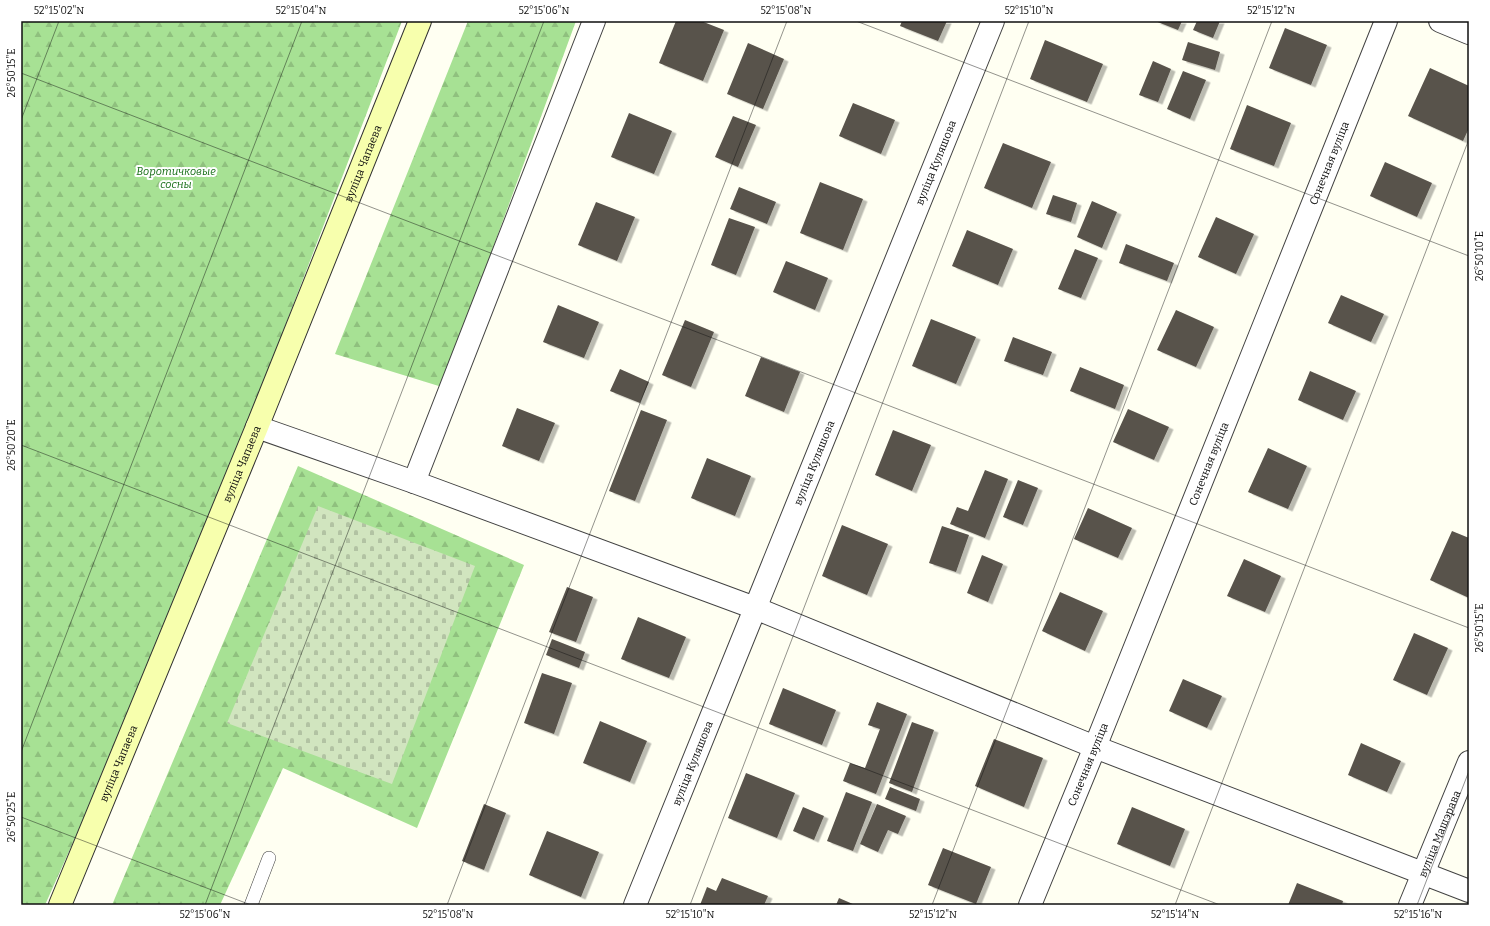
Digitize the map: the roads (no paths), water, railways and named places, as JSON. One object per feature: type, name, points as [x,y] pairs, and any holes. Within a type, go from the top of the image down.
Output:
[{"type":"main road","name":"вуліца Чапаева","points":[[60,905],[257,426],[420,21]]},
{"type":"street","points":[[414,482],[594,21]]},
{"type":"street","name":"вуліца Куляшова","points":[[635,905],[993,21]]},
{"type":"street","name":"Сонечная вуліца","points":[[1030,905],[1095,747],[1386,21]]},
{"type":"street","points":[[1440,21],[1469,33]]},
{"type":"street","points":[[257,426],[414,482],[755,608],[1095,747],[1469,891]]},
{"type":"street","name":"вуліца Машэрава","points":[[1410,905],[1469,762]]},
{"type":"lane","points":[[251,905],[269,858]]},
{"type":"park label","name":"Воротичковые сосны","points":[[176,177]]}]
